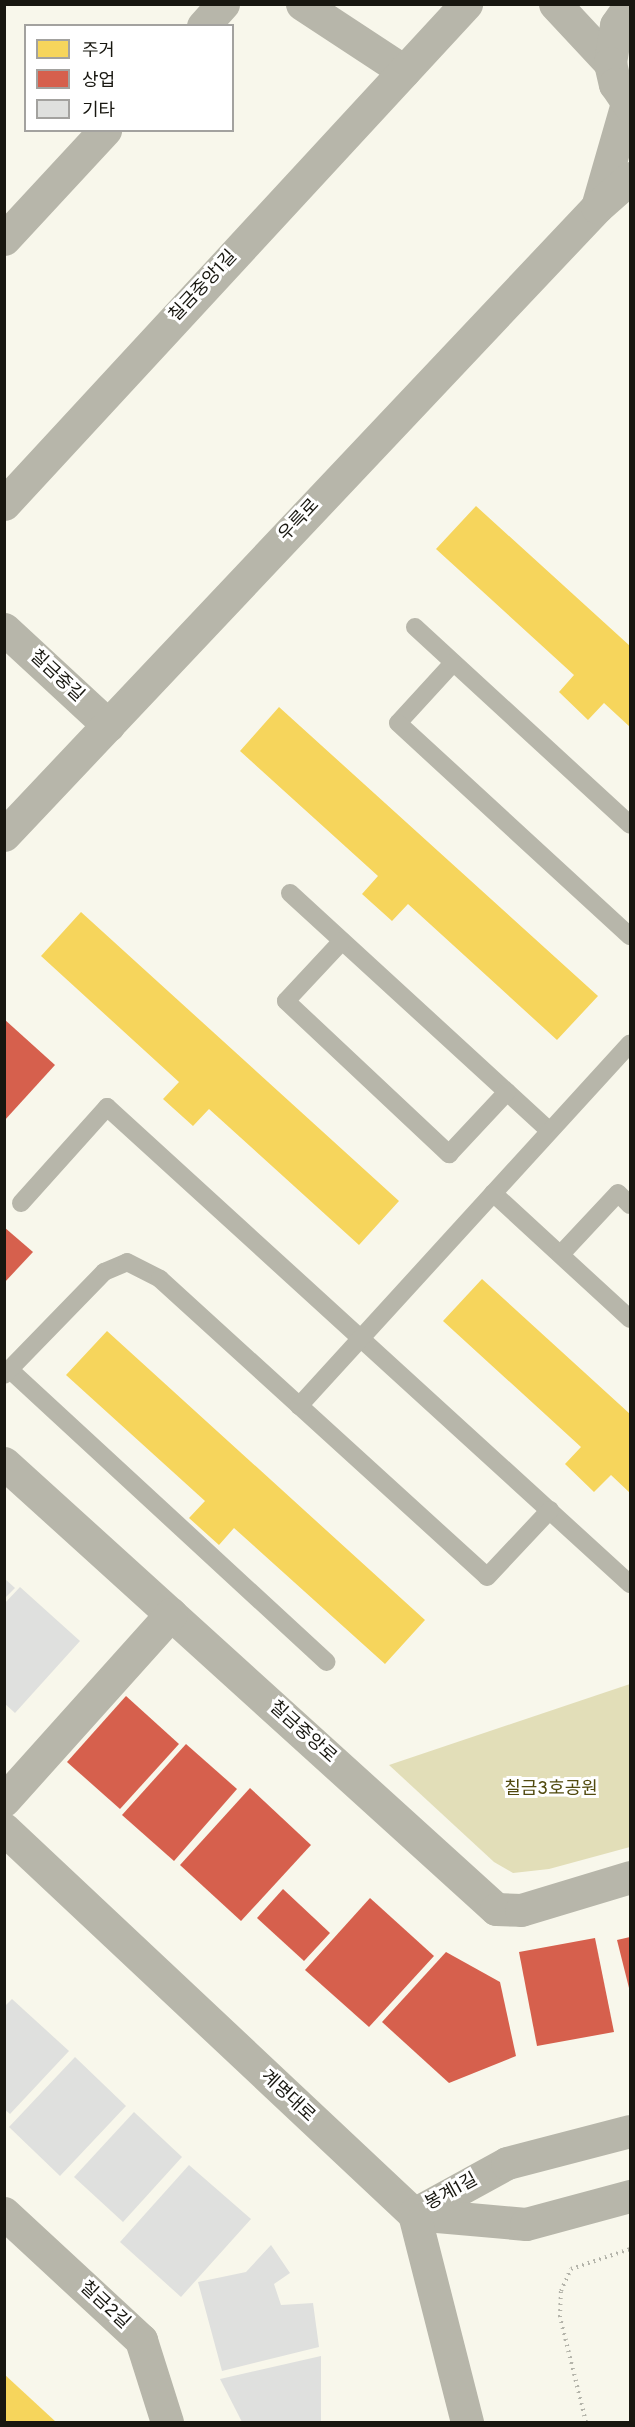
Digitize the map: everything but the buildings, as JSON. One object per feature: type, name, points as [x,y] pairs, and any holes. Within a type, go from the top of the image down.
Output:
[{"type":"street","points":[[205,24],[223,4]]},
{"type":"street","points":[[302,4],[404,71]]},
{"type":"street","name":"칠금중앙1길","points":[[4,504],[466,4]]},
{"type":"street","points":[[555,4],[610,63]]},
{"type":"street","points":[[629,105],[615,84],[610,63],[616,25],[630,5]]},
{"type":"street","name":"우륵로","points":[[597,207],[629,105]]},
{"type":"street","points":[[4,239],[103,132]]},
{"type":"street","name":"우륵로","points":[[4,835],[597,207],[630,178]]},
{"type":"street","name":"칠금중길","points":[[4,629],[108,725]]},
{"type":"street","name":"칠금중앙로","points":[[4,1463],[496,1909],[521,1910],[630,1877]]},
{"type":"street","points":[[4,1800],[171,1614]]},
{"type":"street","name":"계명대로","points":[[4,1829],[414,2214]]},
{"type":"street","name":"봉계1길","points":[[414,2214],[507,2163],[630,2131]]},
{"type":"street","name":"봉계1길","points":[[414,2214],[526,2224],[630,2196]]},
{"type":"street","name":"칠금2길","points":[[4,2212],[141,2340],[167,2422]]},
{"type":"street","points":[[414,2214],[467,2422]]},
{"type":"lane","points":[[415,627],[630,825]]},
{"type":"lane","points":[[453,663],[398,723],[630,936]]},
{"type":"lane","points":[[290,893],[550,1131]]},
{"type":"lane","points":[[342,941],[286,1001],[449,1154],[507,1092]]},
{"type":"lane","points":[[299,1406],[630,1044]]},
{"type":"lane","points":[[21,1203],[107,1107],[630,1584]]},
{"type":"lane","points":[[494,1193],[630,1319]]},
{"type":"lane","points":[[561,1254],[618,1193],[630,1204]]},
{"type":"lane","points":[[327,1662],[7,1372],[104,1272],[127,1262],[160,1279],[487,1576],[550,1510]]},
{"type":"path","points":[[586,2422],[560,2317],[561,2291],[571,2269],[630,2249]]},
{"type":"green space","name":"칠금3호공원","points":[[630,1684],[630,1847],[549,1869],[513,1873],[494,1862],[389,1765]]}]
